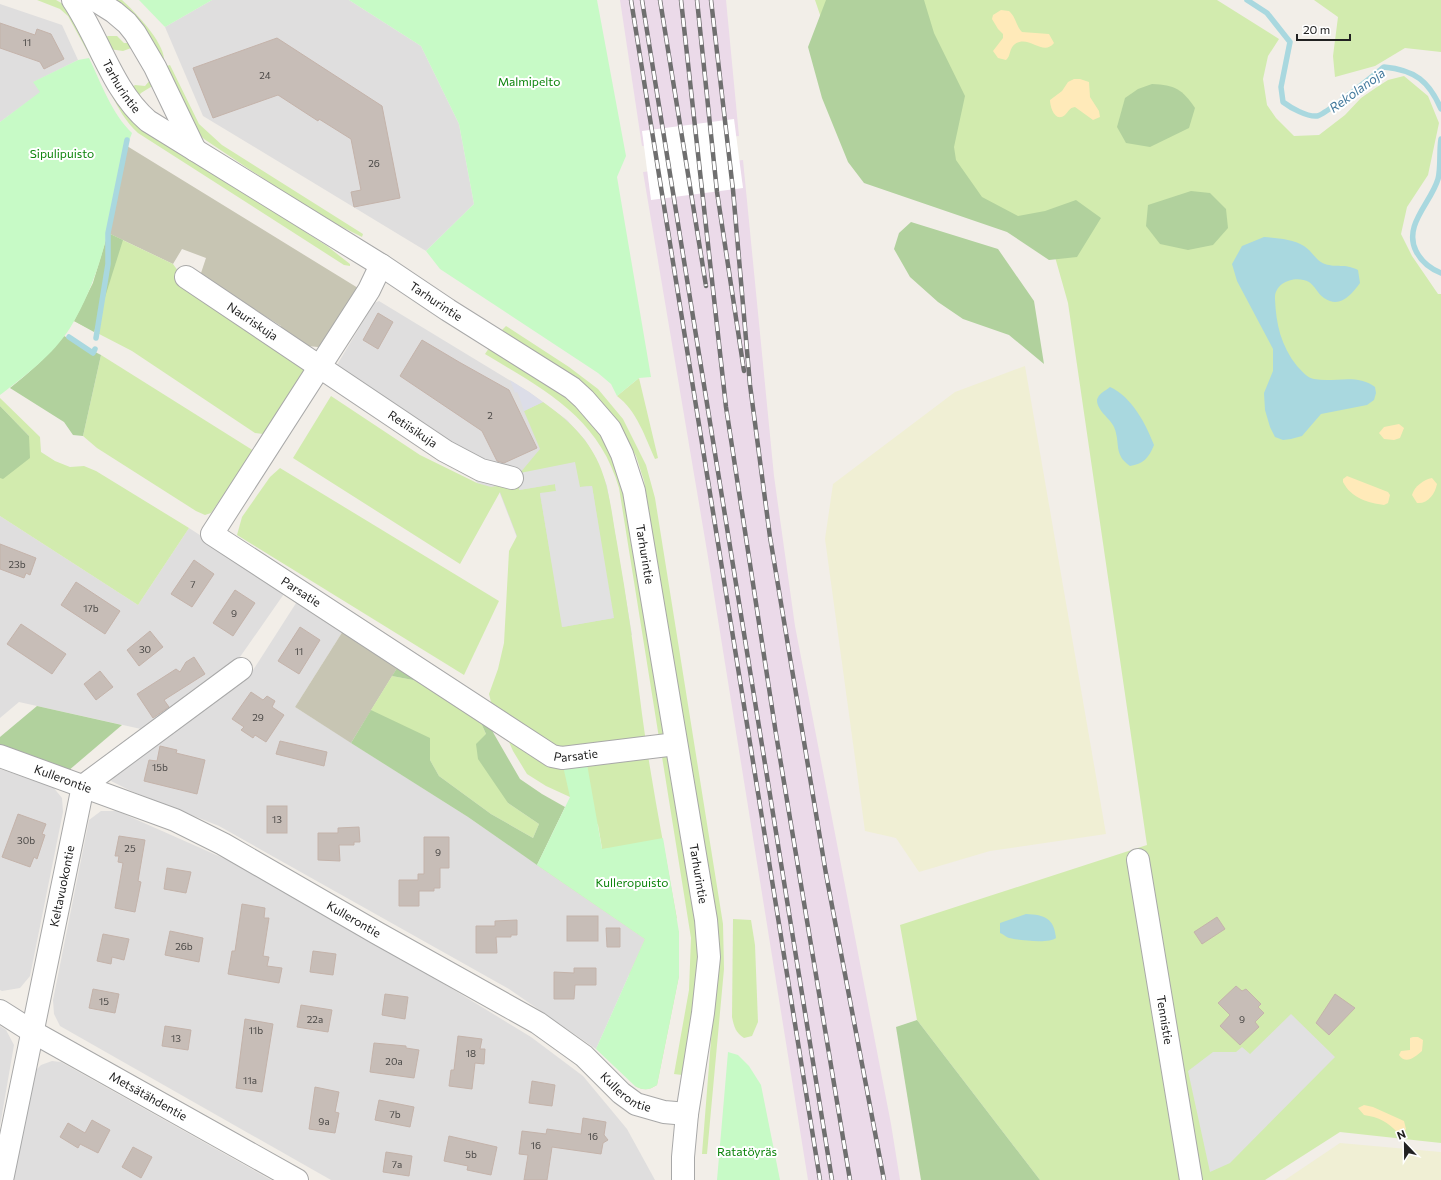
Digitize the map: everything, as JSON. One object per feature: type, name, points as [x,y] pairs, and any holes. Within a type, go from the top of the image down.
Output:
[{"type":"street","name":"Tarhurintie","points":[[73,0],[85,18],[118,84],[137,112],[161,130],[381,265],[448,310],[572,388],[584,399],[610,429],[622,454],[634,491],[706,920],[709,957],[703,1013],[687,1114],[683,1157],[683,1180]]},
{"type":"street","points":[[95,0],[114,12],[127,23],[135,34],[155,68],[195,150]]},
{"type":"street","name":"Parsatie","points":[[381,265],[369,290],[212,534],[552,756],[562,758],[676,744]]},
{"type":"street","name":"Nauriskuja","points":[[186,277],[320,365]]},
{"type":"street","name":"Retiisikuja","points":[[320,365],[445,451],[482,470],[512,478]]},
{"type":"street","points":[[83,786],[242,669]]},
{"type":"street","name":"Kullerontie","points":[[0,756],[175,820],[223,844],[370,929],[538,1023],[584,1056],[621,1093],[636,1104],[664,1112],[687,1114]]},
{"type":"street","name":"Keltavuokontie","points":[[2,1180],[83,786]]},
{"type":"street","name":"Tennistie","points":[[1138,860],[1191,1180]]},
{"type":"street","name":"Metsätähdentie","points":[[0,1012],[297,1180]]},
{"type":"shaded area","points":[[212,0],[349,0],[421,46],[459,124],[474,204],[426,251],[203,116],[165,27]]},
{"type":"shaded area","points":[[620,0],[726,0],[739,136],[642,146]]},
{"type":"shaded area","points":[[0,4],[62,25],[78,60],[34,82],[41,92],[0,122]]},
{"type":"shaded area","points":[[127,146],[358,288],[323,345],[318,347],[307,346],[282,336],[281,326],[200,276],[206,258],[182,249],[173,264],[108,233]]},
{"type":"shaded area","points":[[743,160],[774,476],[795,626],[891,1124],[900,1180],[808,1180],[707,551],[643,172]]},
{"type":"shaded area","points":[[379,301],[529,392],[567,420],[585,440],[596,458],[607,486],[632,635],[558,644],[499,491],[477,483],[454,450],[334,370],[374,303]]},
{"type":"shaded area","points":[[510,380],[543,402],[524,411],[519,396],[517,392],[515,393]]},
{"type":"shaded area","points":[[575,462],[580,487],[592,486],[614,618],[562,627],[540,493],[556,491],[555,484],[519,490],[521,482],[520,473]]},
{"type":"shaded area","points":[[0,516],[138,605],[189,528],[286,591],[233,667],[141,729],[19,702],[0,718]]},
{"type":"shaded area","points":[[298,600],[343,631],[295,707],[468,817],[645,939],[596,1049],[509,989],[219,826],[131,791],[111,781],[116,769],[248,678]]},
{"type":"shaded area","points":[[343,631],[399,665],[351,743],[295,707]]},
{"type":"shaded area","points":[[0,769],[53,787],[62,798],[63,812],[30,976],[20,988],[2,991],[0,990]]},
{"type":"shaded area","points":[[101,811],[117,811],[232,862],[395,954],[531,1037],[583,1076],[627,1129],[655,1180],[331,1180],[60,1026],[54,1014],[53,1000],[89,820]]},
{"type":"shaded area","points":[[1291,1014],[1335,1057],[1230,1163],[1210,1172],[1188,1071],[1213,1052],[1236,1052],[1242,1047],[1250,1054]]},
{"type":"shaded area","points":[[0,1026],[6,1030],[14,1045],[0,1126]]},
{"type":"shaded area","points":[[52,1061],[61,1062],[271,1180],[12,1180],[35,1071],[41,1065]]},
{"type":"green space","points":[[37,0],[56,0],[70,8],[103,80],[68,16],[60,9]]},
{"type":"green space","points":[[109,0],[122,0],[148,27],[159,44],[164,59],[161,61]]},
{"type":"green space","points":[[139,0],[212,0],[165,27]]},
{"type":"green space","name":"Malmipelto","points":[[349,0],[597,0],[626,156],[617,177],[651,377],[639,378],[617,396],[611,384],[598,373],[440,269],[426,251],[474,204],[459,124],[421,46]]},
{"type":"green space","points":[[815,0],[1217,0],[1279,39],[1268,56],[1263,79],[1267,105],[1276,118],[1294,136],[1319,135],[1345,115],[1361,98],[1388,80],[1404,76],[1428,96],[1439,123],[1428,175],[1407,207],[1401,234],[1412,256],[1438,294],[1441,294],[1441,1143],[1340,1132],[1265,1180],[1040,1180],[917,1020],[900,925],[1147,845],[1068,303],[1055,257],[1012,229],[876,180]]},
{"type":"green space","points":[[826,0],[924,0],[934,33],[965,96],[954,147],[956,160],[982,197],[1018,216],[1045,211],[1076,200],[1101,218],[1077,257],[1049,260],[1007,232],[864,183],[848,162],[822,98],[808,47]]},
{"type":"green space","points":[[1314,0],[1441,0],[1441,52],[1405,48],[1375,66],[1335,77],[1333,56],[1338,17]]},
{"type":"green space","points":[[108,36],[117,36],[124,43],[132,43],[134,47],[123,51],[109,49],[104,38]]},
{"type":"green space","name":"Sipulipuisto","points":[[89,58],[113,108],[132,133],[127,146],[106,240],[82,307],[70,328],[47,356],[29,373],[0,395],[0,122],[40,92],[33,82],[78,60]]},
{"type":"green space","points":[[170,65],[199,124],[222,145],[363,234],[362,237],[338,225],[282,191],[204,139],[198,133],[164,67]]},
{"type":"green space","points":[[151,79],[154,85],[141,93],[135,101],[129,90],[135,85],[145,86]]},
{"type":"green space","points":[[1152,84],[1172,87],[1182,92],[1186,96],[1195,108],[1189,128],[1150,147],[1126,143],[1117,127],[1125,98],[1138,89]]},
{"type":"green space","points":[[115,92],[205,167],[327,246],[350,264],[350,266],[344,265],[138,133],[117,105],[111,94]]},
{"type":"green space","points":[[1191,191],[1210,193],[1226,209],[1228,228],[1213,245],[1188,250],[1160,244],[1146,226],[1148,205]]},
{"type":"green space","points":[[911,222],[998,249],[1034,301],[1044,364],[1009,335],[963,319],[938,302],[910,277],[894,249],[899,233]]},
{"type":"green space","points":[[108,233],[173,264],[197,297],[300,366],[304,371],[263,434],[255,433],[132,351],[74,321],[93,283]]},
{"type":"green space","points":[[108,233],[123,240],[94,332],[74,321],[93,283]]},
{"type":"green space","points":[[506,326],[569,367],[598,389],[623,419],[646,465],[655,498],[723,924],[724,969],[707,1154],[702,1154],[714,1002],[689,756],[644,481],[636,456],[625,437],[526,347],[502,330]]},
{"type":"green space","points":[[64,336],[101,355],[83,436],[73,435],[64,422],[10,388],[38,364]]},
{"type":"green space","points":[[489,348],[572,401],[602,435],[625,485],[698,938],[695,990],[682,1075],[674,1074],[689,990],[691,938],[619,488],[610,463],[598,442],[583,424],[548,393],[485,354]]},
{"type":"green space","points":[[101,355],[254,451],[211,513],[205,515],[196,511],[97,448],[83,436]]},
{"type":"green space","points":[[1025,366],[1106,834],[990,851],[919,872],[896,838],[865,831],[825,539],[833,484],[955,392]]},
{"type":"green space","points":[[639,378],[658,458],[655,459],[644,433],[635,417],[624,402],[617,396]]},
{"type":"green space","points":[[331,396],[420,455],[477,483],[491,487],[521,482],[519,490],[555,484],[556,491],[540,494],[563,627],[613,618],[592,486],[580,487],[520,473],[540,449],[524,411],[543,402],[576,429],[589,445],[599,464],[606,483],[612,513],[658,816],[677,919],[611,848],[605,849],[679,932],[679,976],[657,1085],[651,1088],[641,1089],[635,1086],[629,975],[645,939],[537,865],[602,848],[598,825],[570,797],[546,786],[527,774],[513,751],[491,702],[489,694],[498,669],[504,643],[509,551],[517,536],[500,492],[460,564],[293,458]]},
{"type":"green space","points":[[0,398],[40,437],[41,452],[55,461],[70,467],[84,466],[96,471],[189,528],[138,605],[0,516],[0,478],[3,478],[29,436],[0,406]]},
{"type":"green space","points":[[0,406],[29,436],[30,458],[3,479],[0,478]]},
{"type":"green space","points":[[280,468],[499,601],[464,675],[237,535],[242,517],[270,477]]},
{"type":"green space","points":[[399,665],[456,685],[473,693],[494,734],[520,779],[565,807],[537,865],[468,817],[351,743],[371,710],[430,738],[430,760],[439,776],[491,814],[533,838],[539,824],[508,803],[478,759],[476,744],[486,734],[478,716],[455,688],[392,676]]},
{"type":"green space","points":[[392,676],[455,688],[478,716],[486,734],[508,803],[539,824],[533,838],[491,814],[439,776],[430,760],[371,710]]},
{"type":"green space","points":[[37,706],[122,725],[68,771],[0,746],[0,737]]},
{"type":"green space","name":"Kulleropuisto","points":[[587,764],[602,849],[663,838],[679,932],[679,976],[657,1085],[649,1089],[641,1089],[635,1086],[596,1049],[645,939],[537,865],[570,797],[563,766]]},
{"type":"green space","points":[[733,919],[751,920],[755,945],[758,1022],[752,1036],[744,1038],[736,1029],[732,1017]]},
{"type":"green space","points":[[917,1020],[1040,1180],[921,1180],[896,1027]]},
{"type":"green space","name":"Ratatöyräs","points":[[728,1052],[738,1055],[749,1066],[761,1085],[780,1180],[717,1180]]},
{"type":"green space","points":[[1340,1143],[1441,1152],[1441,1180],[1285,1180]]},
{"type":"sand","points":[[1001,10],[1009,11],[1011,13],[1022,32],[1049,34],[1054,43],[1050,47],[1045,48],[1031,43],[1020,42],[1013,46],[1006,60],[998,58],[993,51],[1003,38],[1003,34],[992,19],[993,15]]},
{"type":"sand","points":[[1074,79],[1089,82],[1090,97],[1099,111],[1100,117],[1093,120],[1075,107],[1070,109],[1061,117],[1056,116],[1050,100],[1062,91],[1068,82]]},
{"type":"sand","points":[[1399,424],[1404,428],[1400,438],[1394,440],[1384,439],[1379,433],[1384,427]]},
{"type":"sand","points":[[1347,476],[1388,492],[1390,495],[1388,503],[1384,505],[1372,503],[1355,496],[1346,488],[1343,482],[1343,479]]},
{"type":"sand","points":[[1432,478],[1437,484],[1433,495],[1424,502],[1417,503],[1412,495],[1413,492],[1417,486]]},
{"type":"sand","points":[[1418,1037],[1423,1040],[1422,1051],[1408,1060],[1402,1058],[1399,1055],[1401,1051],[1410,1050],[1410,1038]]},
{"type":"sand","points":[[1364,1105],[1373,1107],[1404,1121],[1406,1129],[1404,1132],[1397,1132],[1382,1120],[1364,1115],[1358,1108]]},
{"type":"water","points":[[1264,237],[1285,239],[1295,242],[1307,248],[1322,263],[1333,266],[1345,266],[1358,270],[1360,283],[1349,296],[1335,302],[1324,298],[1309,282],[1304,280],[1292,280],[1282,284],[1278,288],[1275,299],[1278,326],[1287,351],[1297,366],[1307,376],[1322,380],[1360,380],[1375,387],[1376,393],[1374,400],[1367,405],[1321,414],[1302,436],[1283,440],[1275,437],[1270,427],[1265,410],[1264,393],[1273,371],[1273,349],[1237,281],[1232,264],[1242,246]]},
{"type":"water","points":[[1110,387],[1125,397],[1131,404],[1147,428],[1154,445],[1148,457],[1139,464],[1130,466],[1121,457],[1114,427],[1099,408],[1097,400],[1099,396]]},
{"type":"water","points":[[1026,914],[1038,915],[1051,922],[1056,938],[1047,941],[1026,940],[1009,938],[1000,933],[1000,923]]},
{"type":"pier","points":[[734,119],[743,188],[651,200],[642,131]]},
{"type":"building","points":[[0,23],[35,35],[37,29],[51,34],[64,59],[44,69],[40,62],[0,48]]},
{"type":"building","points":[[277,38],[382,106],[400,198],[354,207],[351,192],[361,190],[351,139],[319,119],[318,121],[278,95],[213,118],[193,68]]},
{"type":"building","points":[[378,313],[393,322],[378,349],[363,340]]},
{"type":"building","points":[[422,340],[509,390],[537,448],[504,463],[497,461],[482,431],[400,376]]},
{"type":"building","points":[[0,544],[36,558],[30,575],[26,573],[24,578],[0,569]]},
{"type":"building","points":[[194,560],[214,574],[192,607],[171,594]]},
{"type":"building","points":[[76,582],[120,611],[105,634],[61,605]]},
{"type":"building","points":[[235,590],[255,603],[233,636],[213,623]]},
{"type":"building","points":[[21,624],[66,654],[52,674],[7,644]]},
{"type":"building","points":[[300,627],[320,640],[299,674],[278,661]]},
{"type":"building","points":[[150,631],[163,647],[139,666],[127,650]]},
{"type":"building","points":[[194,657],[205,674],[164,700],[169,707],[153,718],[137,694],[176,669],[180,672],[186,662]]},
{"type":"building","points":[[100,671],[113,687],[96,700],[84,684]]},
{"type":"building","points":[[251,692],[263,700],[267,696],[275,701],[272,707],[284,715],[266,742],[255,735],[253,738],[241,730],[244,727],[232,719]]},
{"type":"building","points":[[280,741],[327,752],[324,766],[276,754]]},
{"type":"building","points":[[160,746],[177,750],[176,753],[205,760],[197,794],[144,781],[149,760],[157,761]]},
{"type":"building","points":[[267,806],[287,806],[287,833],[267,833]]},
{"type":"building","points":[[18,814],[46,824],[42,834],[45,835],[37,859],[34,857],[30,867],[2,857]]},
{"type":"building","points":[[359,827],[360,842],[354,842],[354,845],[339,845],[340,861],[318,860],[318,833],[338,833],[338,828]]},
{"type":"building","points":[[119,836],[145,840],[138,881],[141,882],[135,912],[115,908],[123,863],[118,862],[119,856],[115,856]]},
{"type":"building","points":[[424,837],[449,837],[449,868],[440,868],[440,888],[434,888],[434,891],[419,891],[419,906],[399,906],[399,880],[418,880],[418,874],[424,874]]},
{"type":"building","points":[[167,868],[191,872],[186,893],[164,889]]},
{"type":"building","points":[[242,904],[265,908],[264,918],[269,918],[263,956],[269,957],[267,966],[282,968],[279,983],[228,974],[232,951],[235,951]]},
{"type":"building","points":[[567,916],[598,916],[598,941],[567,941]]},
{"type":"building","points":[[1217,917],[1225,929],[1202,944],[1194,932]]},
{"type":"building","points":[[517,920],[517,935],[511,935],[511,937],[496,937],[497,953],[476,953],[476,926],[495,926],[495,921]]},
{"type":"building","points":[[606,928],[620,928],[620,947],[607,947]]},
{"type":"building","points":[[170,931],[203,938],[199,962],[165,955]]},
{"type":"building","points":[[103,934],[129,939],[124,960],[112,957],[111,964],[97,961]]},
{"type":"building","points":[[313,951],[336,954],[333,975],[310,972]]},
{"type":"building","points":[[574,968],[596,968],[596,985],[575,985],[574,999],[554,999],[554,972],[574,973]]},
{"type":"building","points":[[1236,986],[1242,991],[1246,989],[1261,1004],[1258,1007],[1264,1013],[1255,1022],[1259,1027],[1240,1045],[1220,1026],[1230,1015],[1218,1003]]},
{"type":"building","points":[[93,989],[119,994],[115,1013],[89,1008]]},
{"type":"building","points":[[385,994],[408,997],[405,1019],[382,1015]]},
{"type":"building","points":[[1335,994],[1355,1008],[1329,1035],[1316,1023]]},
{"type":"building","points":[[301,1005],[332,1010],[328,1032],[297,1027]]},
{"type":"building","points":[[245,1019],[273,1024],[262,1092],[236,1088]]},
{"type":"building","points":[[165,1026],[191,1030],[188,1050],[162,1046]]},
{"type":"building","points":[[458,1036],[482,1039],[480,1049],[485,1049],[484,1064],[475,1063],[472,1089],[449,1086],[451,1070],[454,1070]]},
{"type":"building","points":[[374,1043],[406,1046],[406,1048],[419,1050],[414,1078],[370,1072]]},
{"type":"building","points":[[532,1081],[555,1085],[552,1106],[529,1103]]},
{"type":"building","points":[[315,1087],[339,1092],[335,1112],[339,1113],[335,1133],[309,1129]]},
{"type":"building","points":[[379,1100],[414,1107],[410,1127],[375,1120]]},
{"type":"building","points":[[583,1118],[606,1122],[604,1135],[608,1140],[603,1143],[601,1154],[552,1147],[547,1180],[524,1180],[528,1155],[519,1154],[522,1131],[546,1134],[547,1129],[581,1134]]},
{"type":"building","points":[[92,1120],[110,1130],[98,1153],[80,1144],[78,1148],[60,1137],[68,1123],[85,1133]]},
{"type":"building","points":[[449,1136],[497,1147],[491,1175],[467,1170],[468,1166],[444,1161]]},
{"type":"building","points":[[133,1147],[152,1157],[141,1178],[122,1167]]},
{"type":"building","points":[[386,1152],[412,1156],[409,1176],[383,1172]]},
{"type":"waterway","name":"Rekolanoja","points":[[1247,0],[1267,13],[1290,42],[1281,87],[1283,102],[1295,109],[1304,114],[1313,116],[1322,114],[1384,67],[1404,71],[1420,79],[1431,91],[1441,109]]},
{"type":"waterway","name":"Rekolanoja","points":[[1441,139],[1438,179],[1435,188],[1415,223],[1413,232],[1413,241],[1416,251],[1423,261],[1441,273]]},
{"type":"waterway","points":[[96,338],[108,264],[108,233],[127,140]]},
{"type":"waterway","points":[[69,337],[93,353],[95,349]]},
{"type":"railway","points":[[631,0],[820,1180]]},
{"type":"railway","points":[[642,0],[832,1180]]},
{"type":"railway","points":[[660,0],[706,286]]},
{"type":"railway","points":[[681,0],[726,407],[776,734],[850,1180]]},
{"type":"railway","points":[[697,0],[717,192],[744,371]]},
{"type":"railway","points":[[711,0],[733,190],[750,385],[770,537],[826,874],[884,1180]]}]
